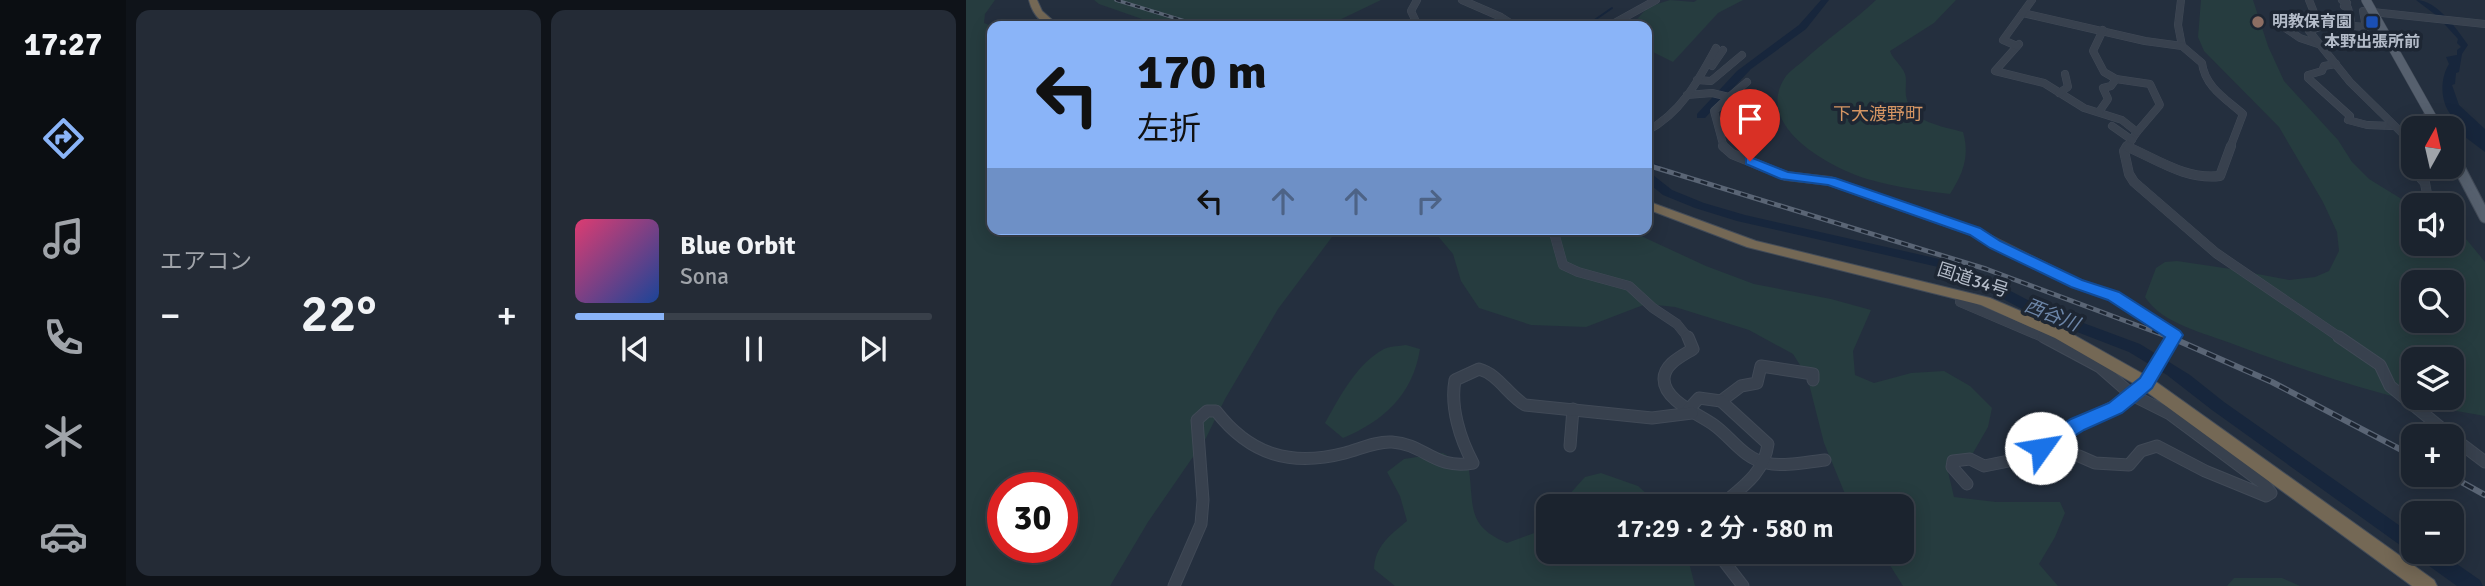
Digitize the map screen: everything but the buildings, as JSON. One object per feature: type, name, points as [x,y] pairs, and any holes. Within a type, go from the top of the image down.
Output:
[{"type":"highway","points":[[1033,1],[1041,18],[1046,21]]},
{"type":"highway","name":"国道34号","points":[[1652,207],[1752,244],[1985,301],[2060,334],[2146,383],[2427,586]]},
{"type":"main road","points":[[2366,0],[2432,116]]},
{"type":"main road","points":[[2464,177],[2485,217]]},
{"type":"street","points":[[1416,21],[1411,11],[1417,0]]},
{"type":"street","points":[[1462,0],[1470,5],[1500,13],[1509,21]]},
{"type":"street","points":[[1621,21],[1656,0]]},
{"type":"street","points":[[2032,0],[2003,40],[2018,45],[1995,71],[2044,83],[2084,108],[2122,120],[2137,132]]},
{"type":"street","points":[[2182,0],[2178,25],[2182,46]]},
{"type":"street","points":[[2309,0],[2316,18],[2309,31]]},
{"type":"street","points":[[2342,0],[2347,3],[2344,6],[2348,8],[2350,27]]},
{"type":"street","points":[[2309,31],[2327,24],[2366,27],[2363,11],[2483,26]]},
{"type":"street","points":[[2023,13],[2146,41],[2182,46],[2202,63],[2204,77],[2212,87],[2240,108],[2243,114],[2220,176],[2211,178],[2189,173],[2130,144],[2112,126]]},
{"type":"street","points":[[2278,23],[2300,38],[2318,44]]},
{"type":"street","points":[[2103,30],[2093,51],[2104,72],[2116,79],[2150,84],[2160,105],[2124,151],[2129,174],[2161,207],[2262,286],[2303,310],[2380,365],[2390,386],[2436,424]]},
{"type":"street","points":[[2309,31],[2357,89],[2401,132]]},
{"type":"street","points":[[1652,129],[1664,123],[1700,80],[1719,49]]},
{"type":"street","points":[[1700,80],[1711,81],[1742,55]]},
{"type":"street","points":[[2336,64],[2324,66],[2322,71],[2308,75],[2308,78],[2333,103],[2347,112],[2350,116],[2348,120],[2367,125],[2395,126]]},
{"type":"street","points":[[2059,93],[2068,87],[2065,74]]},
{"type":"street","points":[[2099,112],[2108,99],[2103,88],[2111,86],[2116,79]]},
{"type":"street","points":[[1747,82],[1714,111],[1723,147],[1732,154],[1786,176],[1830,181],[1931,214],[1975,232],[2077,283],[2114,296],[2174,335],[2169,348],[2161,355],[2146,383],[2132,395],[2116,408],[2078,425],[2032,456],[1984,466],[1974,458],[1966,457],[1953,461],[1952,467],[1967,484]]},
{"type":"street","points":[[1687,94],[1712,93],[1728,97]]},
{"type":"street","points":[[1555,235],[1563,265],[1596,279],[1620,282],[1636,288],[1654,309],[1672,317],[1687,332],[1693,349],[1668,367],[1665,374],[1666,385],[1673,397],[1690,412],[1712,424],[1735,449],[1766,464],[1825,460]]},
{"type":"street","points":[[1960,302],[2029,330],[2112,375],[2132,395],[2171,414],[2264,484],[2271,493],[2266,496],[2238,486],[2157,446],[2141,451],[2129,465],[2095,463],[2079,456],[2049,452],[2041,448]]},
{"type":"street","points":[[1721,401],[1741,386],[1757,383],[1761,366],[1814,374]]},
{"type":"street","points":[[1174,586],[1201,524],[1203,500],[1197,420],[1203,412],[1216,411],[1243,441],[1286,457],[1311,460],[1390,442],[1410,445],[1441,464],[1461,466],[1473,463],[1463,436],[1452,389],[1455,380],[1462,375],[1485,369],[1493,373],[1514,401],[1525,405],[1652,418],[1690,412],[1699,398],[1721,401],[1768,444],[1766,464],[1733,494]]},
{"type":"street","points":[[1570,446],[1573,409]]},
{"type":"street","points":[[1712,424],[1733,412]]},
{"type":"street","points":[[2464,446],[2485,462]]},
{"type":"street","points":[[1726,564],[1743,586]]},
{"type":"green space","points":[[966,0],[995,0],[985,14],[984,23],[987,24],[987,235],[1334,235],[1278,309],[1225,399],[1206,438],[1148,522],[1110,586],[966,586]]},
{"type":"green space","points":[[1094,0],[1381,0],[1337,21],[1148,21]]},
{"type":"green space","points":[[1670,0],[1743,0],[1718,13],[1673,62],[1652,52],[1652,21],[1635,21],[1648,7]]},
{"type":"green space","points":[[1876,0],[1956,0],[1934,23],[1890,51],[1905,74],[1906,96],[1914,112],[1928,122],[1963,132],[1966,149],[1964,164],[1950,194],[1880,182],[1836,166],[1801,143],[1787,128],[1779,112],[1778,94],[1786,76]]},
{"type":"green space","points":[[2201,0],[2253,0],[2268,46],[2284,81],[2338,140],[2352,162],[2369,179],[2401,199],[2401,256],[2464,256],[2464,238],[2485,262],[2485,416],[2453,410],[2464,410],[2464,347],[2401,347],[2401,398],[2295,366],[2185,326],[2162,314],[2145,297],[2156,268],[2165,262],[2177,261],[2289,280],[2315,277],[2329,271],[2339,251],[2337,232],[2323,202],[2279,127],[2204,51],[2198,37]]},
{"type":"green space","points":[[1437,235],[1639,235],[1706,266],[1754,284],[1871,310],[1853,351],[1855,375],[1874,383],[1911,373],[1944,371],[1970,386],[1992,408],[1988,427],[1973,453],[1946,463],[1954,497],[1996,502],[2060,502],[2065,513],[2039,564],[2058,586],[1903,586],[1889,564],[1914,564],[1914,494],[1845,494],[1824,443],[1807,376],[1793,354],[1749,330],[1675,307],[1646,304],[1586,327],[1531,325],[1479,308],[1461,281],[1453,254]]},
{"type":"green space","points":[[1406,345],[1420,349],[1416,365],[1411,380],[1384,414],[1343,438],[1325,423],[1365,363],[1384,349]]},
{"type":"green space","points":[[1443,453],[1469,470],[1473,505],[1479,522],[1494,537],[1507,543],[1536,532],[1536,564],[1689,564],[1695,586],[1395,586],[1374,569],[1380,547],[1407,521],[1400,496],[1387,472],[1404,459]]},
{"type":"green space","points":[[1601,473],[1638,486],[1647,494],[1570,494],[1585,477]]},
{"type":"green space","points":[[2234,578],[2282,578],[2300,586],[2227,586]]},
{"type":"water","points":[[2416,0],[2424,1],[2439,10],[2468,45],[2462,54],[2455,84],[2452,85],[2459,105],[2485,129],[2485,152],[2464,136],[2464,116],[2448,116],[2451,115],[2442,90],[2449,64],[2446,57],[2457,55],[2457,50],[2461,47],[2457,43],[2458,39],[2437,16]]},
{"type":"waterway","name":"西谷川","points":[[1701,116],[1741,73],[1811,19],[1825,0]]},
{"type":"waterway","points":[[1593,21],[1612,8]]},
{"type":"waterway","points":[[1652,164],[1658,166]]},
{"type":"waterway","name":"西谷川","points":[[1652,180],[1667,192],[1700,206],[1742,218],[1952,266],[2038,311],[2134,348],[2184,379],[2401,536]]},
{"type":"waterway","name":"西谷川","points":[[2441,564],[2473,586]]},
{"type":"railway","points":[[1116,0],[1185,21]]},
{"type":"railway","points":[[1652,167],[1986,269],[2174,339]]},
{"type":"railway","points":[[2170,337],[2272,382],[2401,450]]},
{"type":"railway","points":[[2464,483],[2485,495]]},
{"type":"place","name":"明教保育園","points":[[2258,22]]},
{"type":"place","name":"本野出張所前","points":[[2372,22]]},
{"type":"district","name":"下大渡野町","points":[[1878,114]]},
{"type":"route","points":[[1750,161],[1786,176],[1814,177],[1830,181],[1931,214],[1975,232],[2077,283],[2114,296],[2174,335],[2169,348],[2161,355],[2146,383],[2132,395],[2116,408],[2078,425],[2041,448]]}]
